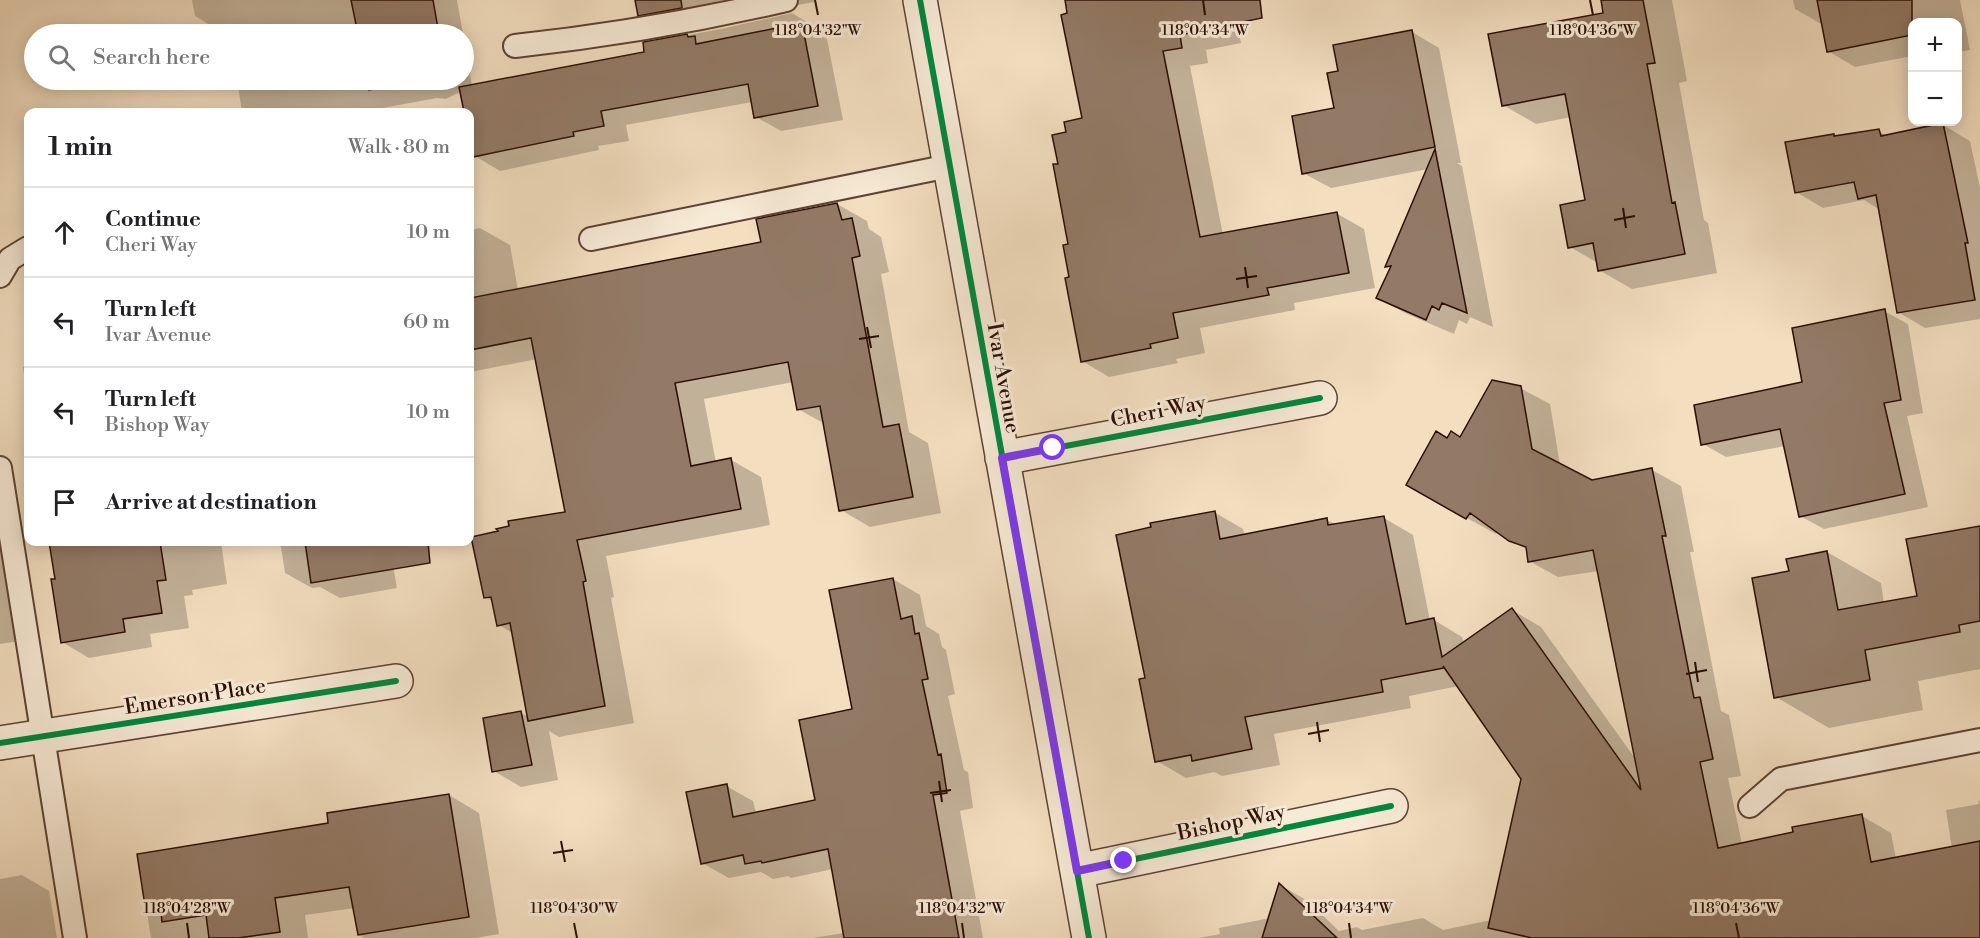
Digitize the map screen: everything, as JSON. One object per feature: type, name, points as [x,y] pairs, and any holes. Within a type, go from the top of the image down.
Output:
[{"type":"street","name":"Ivar Avenue","points":[[920,0],[1089,938]]},
{"type":"street","name":"Cheri Way","points":[[1002,458],[1320,398]]},
{"type":"street","name":"Emerson Place","points":[[0,743],[396,681]]},
{"type":"street","name":"Bishop Way","points":[[1077,871],[1391,806]]},
{"type":"lane","points":[[515,46],[603,36],[786,0]]},
{"type":"lane","points":[[591,239],[950,166]]},
{"type":"lane","points":[[0,276],[10,259],[24,250]]},
{"type":"lane","points":[[0,468],[75,938]]},
{"type":"lane","points":[[1750,806],[1781,779],[1980,740]]},
{"type":"building","points":[[351,0],[433,0],[437,24],[356,24]]},
{"type":"building","points":[[635,0],[681,0],[682,8],[638,16]]},
{"type":"building","points":[[1065,0],[1260,0],[1262,18],[1180,35],[1182,48],[1163,51],[1200,237],[1337,212],[1349,273],[1267,288],[1269,295],[1173,313],[1178,338],[1150,344],[1151,348],[1081,362],[1065,278],[1069,277],[1063,245],[1068,244],[1053,164],[1058,164],[1052,135],[1066,132],[1064,122],[1082,118],[1061,15],[1067,13]]},
{"type":"building","points":[[1601,0],[1643,0],[1655,63],[1647,64],[1672,203],[1675,202],[1685,254],[1598,271],[1593,243],[1568,248],[1560,205],[1585,200],[1565,94],[1502,106],[1488,34],[1603,13]]},
{"type":"building","points":[[1817,0],[1912,0],[1912,18],[1908,18],[1908,36],[1827,52]]},
{"type":"building","points":[[802,23],[818,106],[754,118],[748,84],[601,111],[604,126],[573,132],[574,136],[474,157],[474,108],[463,108],[460,90],[474,90],[474,84],[644,52],[643,42],[687,34],[688,37],[695,36],[696,44]]},
{"type":"building","points":[[1412,30],[1435,147],[1302,174],[1292,116],[1334,108],[1327,73],[1338,71],[1333,45]]},
{"type":"building","points":[[1929,126],[1944,126],[1968,243],[1965,243],[1975,300],[1897,313],[1876,195],[1858,199],[1854,182],[1795,193],[1785,142],[1879,129],[1881,136]]},
{"type":"building","points":[[1435,149],[1467,313],[1442,303],[1439,310],[1432,306],[1426,320],[1376,298],[1391,266],[1385,267]]},
{"type":"building","points":[[837,203],[842,220],[852,218],[860,256],[852,258],[883,427],[899,424],[913,497],[839,511],[820,406],[797,410],[788,362],[675,383],[691,466],[731,458],[741,509],[577,540],[586,581],[583,582],[605,706],[528,721],[510,623],[497,626],[491,597],[484,598],[473,546],[474,536],[498,531],[496,529],[509,526],[508,521],[565,512],[531,338],[474,349],[474,297],[761,242],[756,219]]},
{"type":"building","points":[[1885,309],[1901,400],[1884,403],[1905,494],[1799,517],[1780,429],[1701,445],[1694,405],[1802,382],[1792,328]]},
{"type":"building","points":[[1492,380],[1521,386],[1532,449],[1592,480],[1652,468],[1666,536],[1662,536],[1694,698],[1700,697],[1713,759],[1700,762],[1718,848],[1793,832],[1792,827],[1862,814],[1871,862],[1980,841],[1980,938],[1532,938],[1488,928],[1521,779],[1443,666],[1444,668],[1381,680],[1383,692],[1245,717],[1252,749],[1192,761],[1191,755],[1155,762],[1139,679],[1145,678],[1116,535],[1151,527],[1150,523],[1215,511],[1220,539],[1327,518],[1328,525],[1384,516],[1406,624],[1434,618],[1442,657],[1512,608],[1641,790],[1593,550],[1528,562],[1526,547],[1509,541],[1470,513],[1466,519],[1406,485],[1436,431],[1447,438],[1451,431],[1460,437]]},
{"type":"building","points":[[1980,526],[1980,621],[1959,625],[1960,632],[1865,650],[1870,680],[1774,698],[1752,578],[1789,571],[1786,559],[1827,551],[1838,610],[1917,596],[1906,539]]},
{"type":"building","points":[[50,546],[161,546],[166,580],[157,581],[162,613],[123,619],[125,632],[61,643],[51,579],[55,579]]},
{"type":"building","points":[[306,546],[428,546],[430,563],[311,583]]},
{"type":"building","points":[[893,578],[901,619],[912,616],[915,634],[919,633],[928,679],[922,680],[938,755],[941,754],[947,793],[933,795],[959,938],[844,938],[828,849],[762,863],[761,861],[745,864],[743,855],[701,864],[686,792],[727,784],[733,817],[815,800],[799,720],[852,709],[829,590]]},
{"type":"building","points":[[521,711],[532,765],[492,772],[483,718]]},
{"type":"building","points":[[449,794],[469,917],[358,935],[349,887],[275,898],[280,932],[238,938],[209,938],[206,915],[162,922],[160,904],[145,906],[137,854],[328,823],[327,813]]},
{"type":"building","points":[[1279,883],[1337,938],[1262,938]]},
{"type":"cycle path","points":[[920,0],[1089,938]]},
{"type":"cycle path","points":[[1002,458],[1320,398]]},
{"type":"cycle path","points":[[0,743],[396,681]]},
{"type":"cycle path","points":[[1077,871],[1391,806]]},
{"type":"route","points":[[1053,448],[1002,458],[1077,871],[1124,861]]}]
